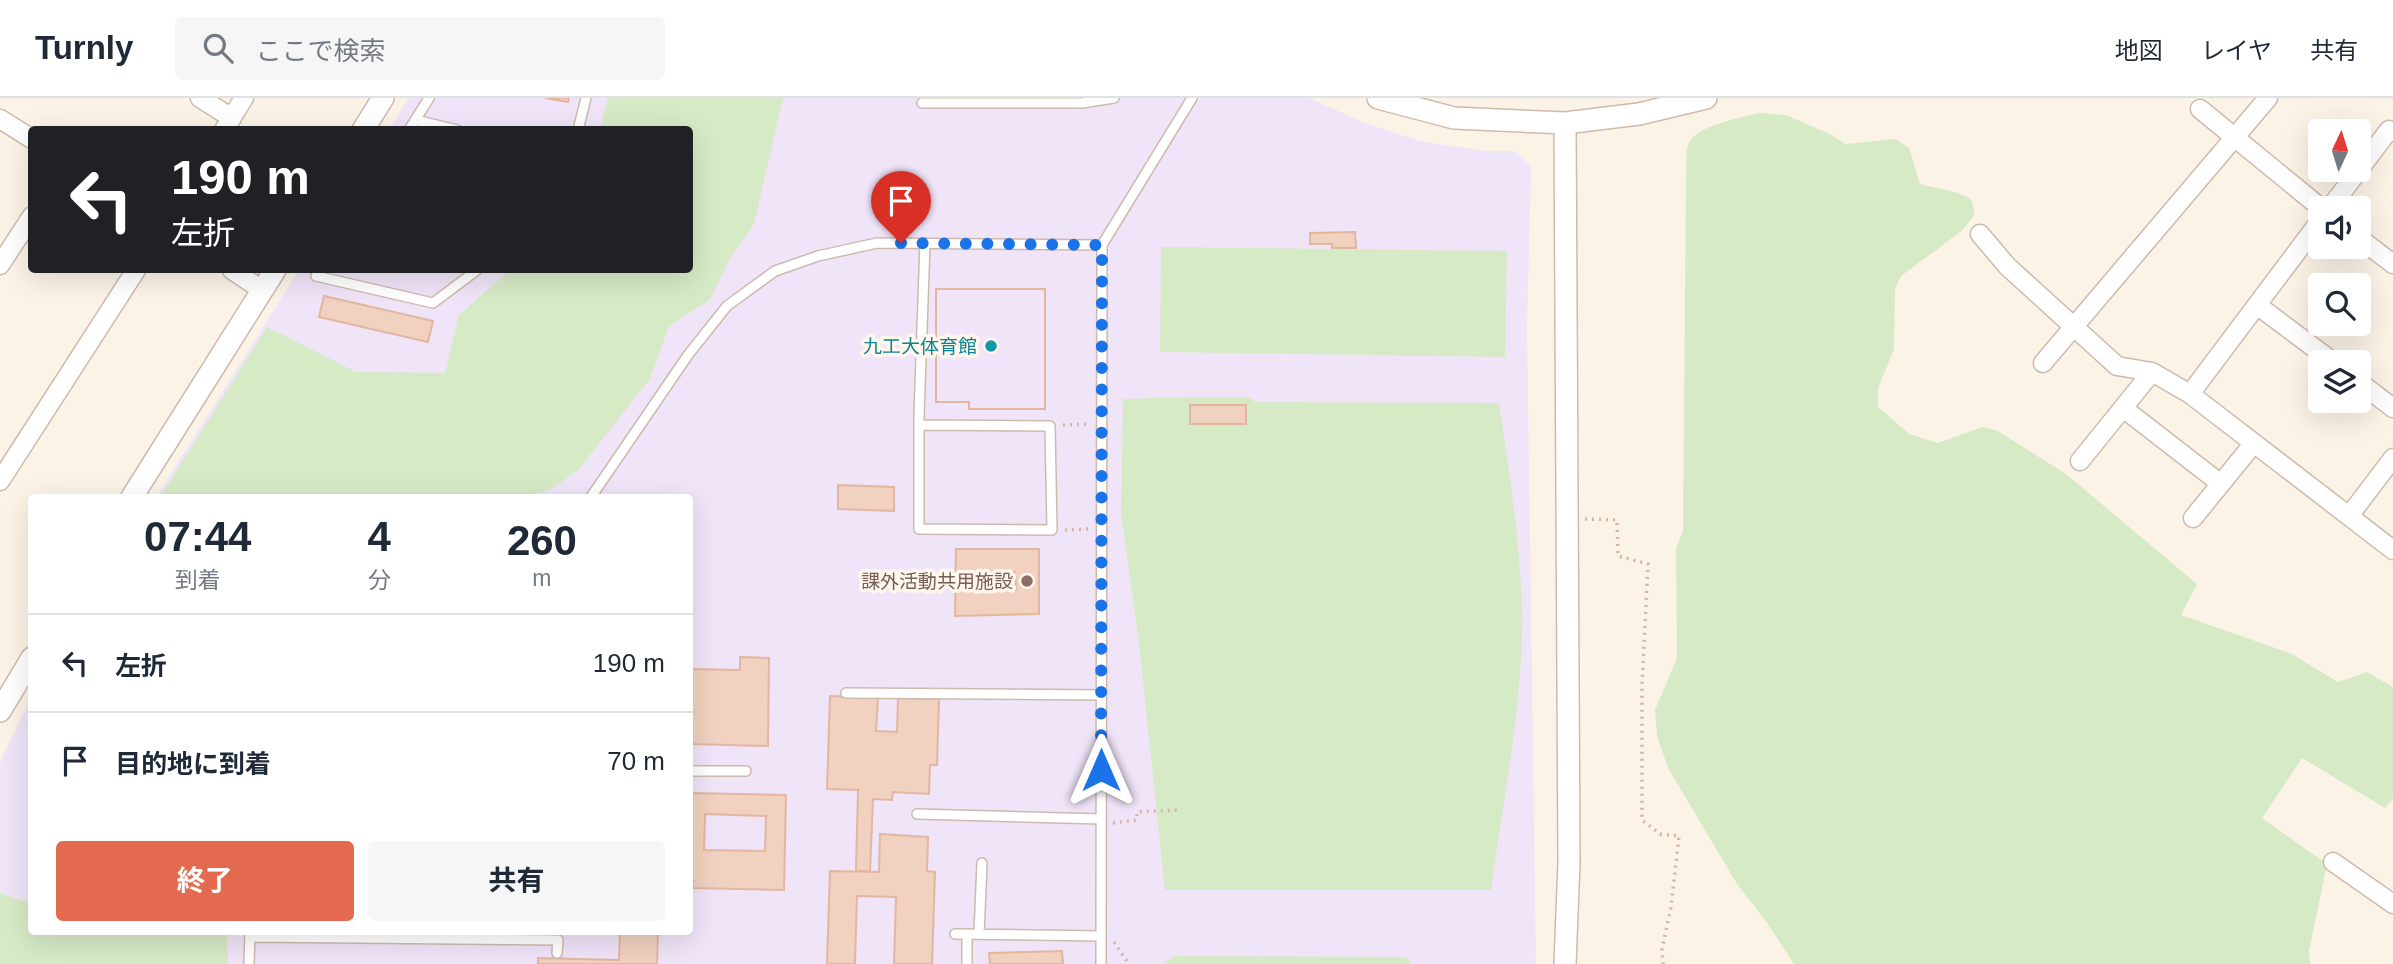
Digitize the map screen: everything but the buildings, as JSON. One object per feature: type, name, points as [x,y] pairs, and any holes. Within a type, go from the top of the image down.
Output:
[{"type":"street","points":[[200,98],[228,124],[244,98]]},
{"type":"street","points":[[366,126],[383,98]]},
{"type":"street","points":[[1378,98],[1454,118],[1565,123],[1639,114],[1706,98]]},
{"type":"street","points":[[2043,363],[2268,98]]},
{"type":"street","points":[[2200,109],[2308,197]]},
{"type":"street","points":[[0,119],[28,136]]},
{"type":"street","points":[[1565,123],[1569,862],[1565,964]]},
{"type":"street","points":[[2339,196],[2392,129]]},
{"type":"street","points":[[0,265],[28,222]]},
{"type":"street","points":[[1980,234],[2007,266],[2117,366],[2152,372],[2190,394],[2393,550]]},
{"type":"street","points":[[2190,394],[2308,237]]},
{"type":"street","points":[[2371,247],[2393,264]]},
{"type":"street","points":[[0,481],[134,273]]},
{"type":"street","points":[[236,273],[262,290]]},
{"type":"street","points":[[134,494],[273,273]]},
{"type":"street","points":[[2258,305],[2317,350]]},
{"type":"street","points":[[2080,461],[2152,372]]},
{"type":"street","points":[[2371,391],[2393,408]]},
{"type":"street","points":[[2123,408],[2221,484]]},
{"type":"street","points":[[2193,518],[2254,443]]},
{"type":"street","points":[[2349,516],[2393,458]]},
{"type":"street","points":[[2,704],[28,665]]},
{"type":"street","points":[[2333,862],[2393,904]]},
{"type":"lane","points":[[411,126],[429,98]]},
{"type":"lane","points":[[579,126],[586,98]]},
{"type":"lane","points":[[922,103],[1082,103],[1114,98]]},
{"type":"lane","points":[[1101,964],[1102,245],[1192,98]]},
{"type":"lane","points":[[415,120],[440,126]]},
{"type":"lane","points":[[593,494],[688,355],[727,306],[775,271],[818,256],[877,243],[1102,245]]},
{"type":"lane","points":[[919,425],[1050,426],[1052,530],[919,529],[919,425],[925,243]]},
{"type":"lane","points":[[318,273],[316,276],[433,303],[473,273]]},
{"type":"lane","points":[[846,693],[1101,695]]},
{"type":"lane","points":[[693,771],[746,771]]},
{"type":"lane","points":[[917,814],[1101,822]]},
{"type":"lane","points":[[979,934],[982,863]]},
{"type":"lane","points":[[955,934],[1101,936]]},
{"type":"lane","points":[[967,934],[967,964]]},
{"type":"lane","points":[[249,964],[250,935]]},
{"type":"lane","points":[[301,935],[558,940],[557,953]]},
{"type":"path","points":[[1050,426],[1103,424]]},
{"type":"path","points":[[1582,519],[1618,520],[1618,556],[1648,564],[1642,686],[1642,821],[1660,834],[1678,836],[1671,907],[1662,949],[1663,964]]},
{"type":"path","points":[[1052,530],[1103,529]]},
{"type":"path","points":[[1101,822],[1137,820],[1138,812],[1180,810]]},
{"type":"shaded area","points":[[409,98],[1310,98],[1362,122],[1420,141],[1484,151],[1515,151],[1531,167],[1527,328],[1536,964],[0,964],[0,762],[28,703],[28,935],[693,935],[693,494],[158,494],[297,273],[693,273],[693,126],[391,126]]},
{"type":"green space","points":[[608,98],[783,98],[754,224],[729,260],[710,300],[669,326],[650,379],[578,470],[550,490],[534,494],[162,494],[267,327],[356,372],[445,373],[459,315],[507,273],[693,273],[693,126],[601,126]]},
{"type":"green space","points":[[1759,113],[1786,115],[1832,135],[1845,144],[1896,139],[1909,148],[1920,184],[1961,194],[1972,202],[1974,215],[1963,230],[1901,276],[1895,289],[1894,349],[1878,388],[1878,407],[1909,434],[1938,443],[1982,427],[1996,430],[2066,474],[2197,584],[2181,615],[2292,654],[2338,682],[2367,672],[2393,687],[2393,799],[2385,808],[2302,758],[2262,818],[2327,864],[2309,951],[2310,964],[1794,964],[1737,884],[1668,768],[1657,736],[1655,710],[1677,658],[1676,548],[1683,531],[1687,149],[1692,138],[1709,127]]},
{"type":"green space","points":[[1161,247],[1507,251],[1505,357],[1160,352]]},
{"type":"green space","points":[[1249,397],[1255,402],[1499,403],[1519,558],[1522,643],[1512,750],[1491,890],[1165,890],[1139,643],[1121,513],[1123,399]]},
{"type":"green space","points":[[0,893],[28,902],[28,935],[227,935],[228,964],[0,964]]},
{"type":"green space","points":[[1174,956],[1407,957],[1411,964],[1164,964]]},
{"type":"place","name":"九工大体育館","points":[[991,346]]},
{"type":"place","name":"課外活動共用施設","points":[[1027,581]]},
{"type":"route","points":[[901,243],[1102,245],[1101,770]]}]
